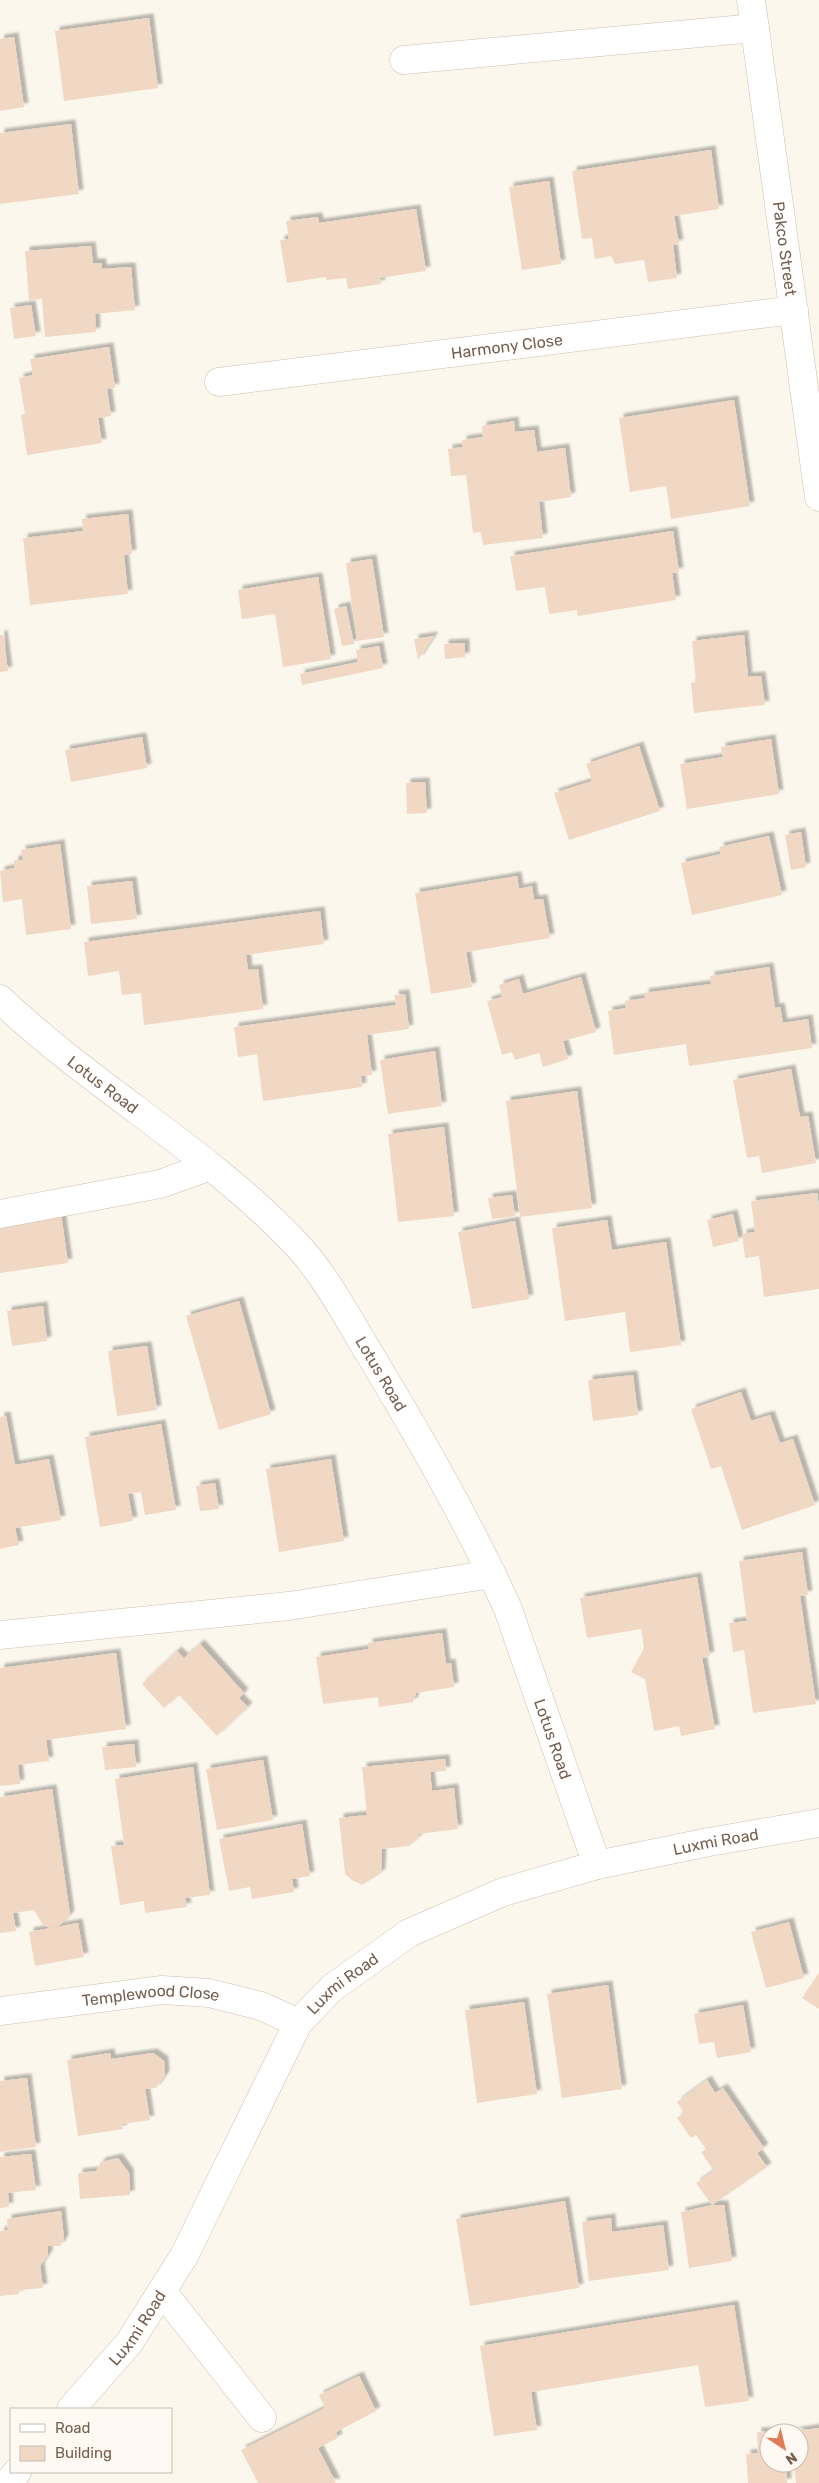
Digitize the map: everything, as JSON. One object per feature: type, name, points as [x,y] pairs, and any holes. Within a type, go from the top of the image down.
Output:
[{"type":"street","name":"Pakco Street","points":[[751,0],[819,497]]},
{"type":"street","points":[[404,60],[754,28]]},
{"type":"street","name":"Harmony Close","points":[[219,382],[794,310]]},
{"type":"street","name":"Lotus Road","points":[[0,999],[240,1192],[298,1246],[333,1294],[388,1384],[479,1545],[508,1609],[597,1865]]},
{"type":"street","points":[[0,1214],[160,1184],[208,1167]]},
{"type":"street","points":[[0,1634],[289,1606],[492,1574]]},
{"type":"street","name":"Luxmi Road","points":[[72,2408],[129,2343],[184,2256],[298,2022],[332,1988],[409,1933],[503,1892],[597,1865],[709,1842],[819,1823]]},
{"type":"street","name":"Templewood Close","points":[[0,2011],[162,1990],[209,1993],[260,2006],[298,2022]]},
{"type":"street","points":[[162,2291],[262,2418]]},
{"type":"street","points":[[8,2483],[16,2473]]},
{"type":"building","points":[[149,18],[158,88],[64,101],[55,31]]},
{"type":"building","points":[[14,37],[24,107],[0,111],[0,39]]},
{"type":"building","points":[[71,124],[79,194],[0,204],[0,133]]},
{"type":"building","points":[[711,150],[719,209],[674,216],[679,244],[673,245],[677,278],[648,282],[644,260],[615,264],[611,256],[595,259],[592,238],[582,239],[572,171]]},
{"type":"building","points":[[549,181],[561,264],[522,270],[509,187]]},
{"type":"building","points":[[416,209],[426,271],[380,278],[381,284],[348,289],[346,278],[326,280],[326,277],[287,283],[280,240],[289,239],[286,221],[318,217],[319,223]]},
{"type":"building","points":[[91,246],[93,263],[102,263],[102,269],[131,267],[135,310],[95,314],[96,332],[45,337],[42,299],[29,300],[25,251]]},
{"type":"building","points":[[31,305],[36,336],[14,339],[10,308]]},
{"type":"building","points":[[109,347],[115,388],[107,389],[111,416],[98,418],[102,443],[27,455],[21,415],[25,414],[19,378],[33,375],[30,359]]},
{"type":"building","points":[[734,400],[750,506],[671,519],[666,486],[630,492],[619,418]]},
{"type":"building","points":[[514,421],[515,432],[534,430],[537,452],[565,448],[571,497],[539,502],[543,538],[483,545],[481,532],[473,533],[466,475],[451,476],[448,449],[463,447],[462,440],[483,437],[482,426]]},
{"type":"building","points":[[128,514],[132,554],[124,555],[128,594],[30,605],[23,538],[83,531],[82,519]]},
{"type":"building","points":[[673,531],[679,572],[672,573],[676,600],[578,616],[577,610],[549,614],[545,587],[516,591],[510,556]]},
{"type":"building","points":[[372,559],[384,637],[357,641],[346,563]]},
{"type":"building","points":[[318,577],[331,659],[283,667],[275,614],[242,619],[238,590]]},
{"type":"building","points":[[346,606],[354,644],[342,646],[334,609]]},
{"type":"building","points":[[0,635],[3,635],[8,671],[0,672]]},
{"type":"building","points":[[744,635],[748,677],[761,676],[765,705],[694,713],[691,683],[696,682],[692,641]]},
{"type":"building","points":[[434,636],[418,660],[414,639]]},
{"type":"building","points":[[465,643],[465,657],[445,659],[444,644]]},
{"type":"building","points":[[379,646],[383,668],[302,685],[300,674],[358,662],[356,650]]},
{"type":"building","points":[[142,737],[147,768],[71,782],[65,750]]},
{"type":"building","points":[[771,739],[779,794],[687,809],[680,764],[723,757],[721,747]]},
{"type":"building","points":[[639,746],[660,811],[569,840],[554,793],[592,781],[586,764]]},
{"type":"building","points":[[425,782],[427,813],[407,814],[406,783]]},
{"type":"building","points":[[801,832],[806,867],[791,870],[785,835]]},
{"type":"building","points":[[769,836],[782,895],[692,915],[681,863],[721,854],[719,847]]},
{"type":"building","points":[[60,844],[71,929],[26,935],[22,899],[3,902],[0,871],[14,868],[14,860],[23,860],[21,850]]},
{"type":"building","points":[[517,876],[519,889],[532,886],[534,900],[543,899],[550,938],[466,952],[472,987],[431,994],[415,893]]},
{"type":"building","points":[[132,881],[137,919],[91,924],[87,886]]},
{"type":"building","points":[[320,911],[324,944],[246,955],[248,970],[258,969],[263,1009],[144,1025],[141,993],[122,995],[119,971],[88,976],[84,942]]},
{"type":"building","points":[[769,967],[775,1008],[780,1007],[783,1023],[808,1019],[812,1048],[689,1066],[686,1044],[614,1055],[608,1011],[626,1008],[625,1001],[645,998],[644,993],[711,984],[710,976]]},
{"type":"building","points":[[581,977],[596,1032],[563,1041],[568,1059],[543,1067],[539,1053],[515,1060],[512,1052],[502,1055],[487,1001],[502,997],[499,985],[519,979],[523,994]]},
{"type":"building","points":[[405,994],[409,1029],[367,1035],[372,1075],[361,1076],[362,1087],[263,1101],[257,1054],[238,1057],[234,1027],[396,1005],[394,995]]},
{"type":"building","points":[[435,1051],[442,1106],[388,1114],[380,1060]]},
{"type":"building","points":[[791,1069],[800,1117],[808,1116],[816,1163],[762,1173],[759,1156],[747,1158],[733,1080]]},
{"type":"building","points":[[577,1091],[592,1208],[520,1217],[506,1101]]},
{"type":"building","points":[[444,1127],[454,1216],[398,1222],[388,1134]]},
{"type":"building","points":[[817,1193],[819,1207],[819,1289],[764,1297],[759,1256],[745,1258],[742,1234],[755,1232],[751,1201]]},
{"type":"building","points":[[512,1195],[515,1216],[492,1219],[488,1198]]},
{"type":"building","points":[[61,1214],[68,1263],[0,1273],[0,1222]]},
{"type":"building","points":[[733,1214],[739,1241],[713,1247],[707,1220]]},
{"type":"building","points":[[607,1220],[612,1250],[666,1242],[681,1345],[630,1352],[625,1312],[565,1321],[552,1228]]},
{"type":"building","points":[[515,1221],[529,1299],[472,1309],[458,1232]]},
{"type":"building","points":[[239,1301],[271,1414],[219,1430],[186,1316]]},
{"type":"building","points":[[43,1306],[47,1341],[12,1346],[7,1311]]},
{"type":"building","points":[[147,1346],[157,1410],[117,1416],[108,1351]]},
{"type":"building","points":[[633,1375],[638,1415],[593,1421],[588,1380]]},
{"type":"building","points":[[741,1392],[751,1421],[770,1415],[780,1443],[793,1439],[815,1505],[742,1530],[721,1466],[711,1469],[691,1409]]},
{"type":"building","points":[[6,1416],[15,1465],[49,1459],[61,1520],[15,1528],[19,1545],[0,1549],[0,1417]]},
{"type":"building","points":[[161,1424],[176,1510],[145,1515],[141,1492],[128,1494],[133,1521],[100,1527],[85,1437]]},
{"type":"building","points":[[331,1459],[344,1541],[279,1552],[266,1469]]},
{"type":"building","points":[[215,1483],[219,1509],[200,1511],[196,1486]]},
{"type":"building","points":[[802,1552],[808,1595],[800,1596],[816,1704],[753,1713],[744,1650],[733,1652],[729,1623],[747,1621],[739,1561]]},
{"type":"building","points":[[697,1577],[710,1656],[702,1658],[715,1729],[681,1736],[679,1726],[654,1731],[645,1679],[631,1672],[644,1648],[641,1629],[587,1638],[580,1598]]},
{"type":"building","points":[[442,1633],[446,1664],[451,1663],[454,1687],[416,1693],[413,1702],[379,1707],[378,1697],[323,1704],[316,1657],[369,1649],[368,1643]]},
{"type":"building","points":[[200,1644],[244,1693],[239,1698],[248,1707],[217,1736],[179,1695],[164,1708],[142,1684],[177,1651],[184,1658]]},
{"type":"building","points":[[116,1653],[126,1729],[46,1740],[49,1761],[18,1765],[20,1784],[0,1786],[0,1668]]},
{"type":"building","points":[[134,1744],[136,1767],[105,1770],[102,1747]]},
{"type":"building","points":[[445,1759],[446,1771],[430,1772],[432,1791],[454,1788],[458,1829],[419,1834],[419,1837],[409,1846],[382,1849],[381,1873],[362,1885],[352,1880],[345,1874],[339,1818],[367,1815],[362,1767]]},
{"type":"building","points":[[263,1760],[273,1820],[217,1830],[206,1769]]},
{"type":"building","points":[[193,1767],[210,1895],[185,1898],[187,1907],[145,1913],[144,1901],[120,1905],[111,1846],[124,1845],[115,1779]]},
{"type":"building","points":[[52,1789],[70,1915],[60,1925],[50,1928],[43,1925],[34,1910],[13,1913],[16,1931],[0,1933],[0,1797]]},
{"type":"building","points":[[302,1824],[310,1876],[292,1879],[294,1892],[252,1899],[250,1887],[229,1891],[219,1839]]},
{"type":"building","points":[[789,1922],[804,1978],[766,1988],[751,1932]]},
{"type":"building","points":[[78,1923],[84,1957],[35,1966],[29,1932]]},
{"type":"building","points":[[819,1973],[819,2009],[802,1998]]},
{"type":"building","points":[[608,1985],[622,2089],[562,2098],[547,1994]]},
{"type":"building","points":[[524,2002],[537,2094],[477,2103],[465,2010]]},
{"type":"building","points":[[743,2005],[751,2052],[717,2058],[714,2042],[699,2044],[694,2014]]},
{"type":"building","points":[[110,2053],[111,2059],[153,2053],[164,2061],[165,2075],[156,2088],[145,2089],[150,2120],[122,2124],[123,2129],[78,2136],[67,2060]]},
{"type":"building","points":[[27,2078],[36,2147],[0,2152],[0,2081]]},
{"type":"building","points":[[707,2080],[715,2093],[723,2088],[764,2148],[757,2153],[767,2167],[712,2205],[696,2183],[714,2171],[701,2152],[706,2149],[696,2135],[691,2138],[677,2118],[684,2113],[677,2102]]},
{"type":"building","points":[[31,2154],[36,2190],[8,2193],[9,2207],[0,2208],[0,2157]]},
{"type":"building","points":[[118,2158],[129,2173],[130,2195],[80,2199],[78,2173],[96,2171],[101,2162]]},
{"type":"building","points":[[565,2201],[579,2288],[470,2306],[456,2219]]},
{"type":"building","points":[[712,2205],[724,2205],[732,2261],[689,2268],[681,2212]]},
{"type":"building","points":[[61,2211],[64,2239],[60,2246],[48,2246],[48,2255],[40,2266],[43,2288],[19,2290],[19,2294],[0,2296],[0,2231],[8,2230],[7,2219]]},
{"type":"building","points":[[611,2218],[612,2232],[663,2225],[669,2270],[589,2281],[582,2222]]},
{"type":"building","points":[[734,2305],[749,2401],[705,2407],[698,2365],[531,2392],[537,2430],[494,2436],[480,2346]]},
{"type":"building","points":[[359,2376],[376,2411],[336,2432],[338,2438],[318,2448],[336,2483],[258,2483],[241,2450],[325,2408],[319,2395]]},
{"type":"building","points":[[819,2428],[819,2483],[796,2483],[795,2473],[809,2473],[809,2429]]},
{"type":"building","points":[[757,2432],[759,2432],[759,2473],[786,2473],[787,2483],[748,2483],[746,2454],[758,2453]]}]
